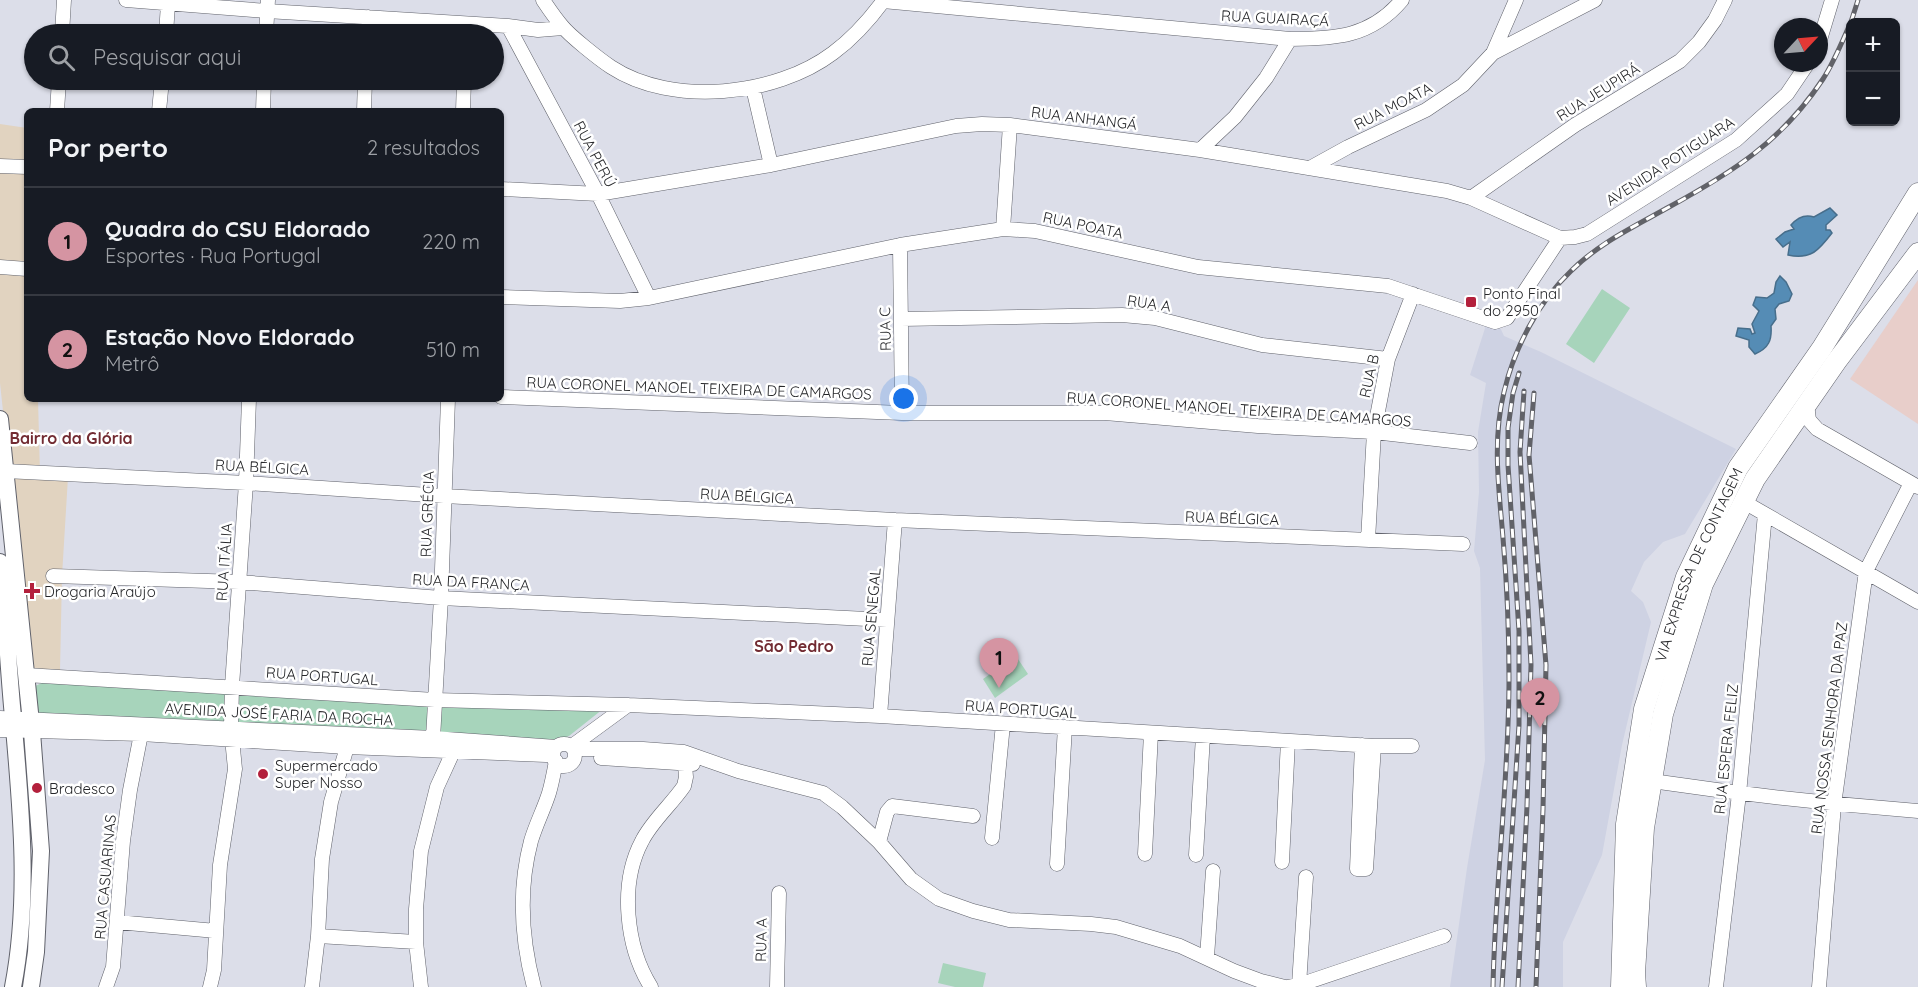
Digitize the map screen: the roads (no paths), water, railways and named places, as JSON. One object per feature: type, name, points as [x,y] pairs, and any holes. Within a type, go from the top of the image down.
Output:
[{"type":"highway","name":"VIA EXPRESSA DE CONTAGEM","points":[[1621,987],[1626,824],[1644,709],[1686,577],[1738,468],[1822,348],[1918,193]]},
{"type":"highway","name":"VIA EXPRESSA DE CONTAGEM","points":[[1636,987],[1644,828],[1663,714],[1703,584],[1755,479],[1836,362],[1918,253]]},
{"type":"main road","points":[[0,419],[32,726],[41,851],[36,952],[31,987]]},
{"type":"main road","points":[[0,568],[7,724],[23,874],[20,952],[13,987]]},
{"type":"street","points":[[63,24],[64,0]]},
{"type":"street","points":[[126,0],[268,6],[425,24]]},
{"type":"street","points":[[543,0],[559,22],[611,67],[642,82],[676,90],[711,91],[753,88],[801,72],[833,53],[850,39],[884,1]]},
{"type":"street","name":"RUA GUAIRAÇÁ","points":[[884,1],[1290,39],[1326,39],[1347,35],[1372,25],[1402,0]]},
{"type":"street","name":"RUA MOATA","points":[[1310,168],[1426,110],[1463,85],[1493,53],[1516,0]]},
{"type":"street","points":[[1493,53],[1595,0]]},
{"type":"street","name":"RUA JEUPIRÁ","points":[[1471,198],[1575,125],[1680,61],[1699,42],[1715,20],[1725,0]]},
{"type":"street","points":[[1827,18],[1832,0]]},
{"type":"street","points":[[166,24],[168,3]]},
{"type":"street","points":[[267,24],[268,6]]},
{"type":"street","points":[[368,17],[368,24]]},
{"type":"street","points":[[504,26],[538,30],[559,22]]},
{"type":"street","name":"RUA PERÚ","points":[[508,26],[598,194],[649,298]]},
{"type":"street","points":[[1200,150],[1235,117],[1266,78],[1290,39]]},
{"type":"street","name":"AVENIDA POTIGUARA","points":[[1560,238],[1587,234],[1736,140],[1786,94],[1802,72]]},
{"type":"street","points":[[753,88],[771,165]]},
{"type":"street","points":[[57,108],[58,90]]},
{"type":"street","points":[[159,108],[161,90]]},
{"type":"street","points":[[263,108],[264,90]]},
{"type":"street","points":[[364,108],[365,90]]},
{"type":"street","points":[[463,108],[464,90]]},
{"type":"street","points":[[1003,229],[1010,125]]},
{"type":"street","name":"RUA ANHANGÁ","points":[[504,189],[598,194],[771,165],[956,126],[1010,125],[1200,150],[1447,192],[1471,198],[1560,238]]},
{"type":"street","points":[[0,166],[24,167]]},
{"type":"street","name":"RUA POATA","points":[[504,297],[620,301],[649,298],[900,245],[1003,229],[1035,231],[1198,267],[1388,286],[1495,322],[1507,318],[1560,238]]},
{"type":"street","name":"RUA C","points":[[900,245],[902,413]]},
{"type":"street","points":[[0,267],[24,269]]},
{"type":"street","name":"RUA B","points":[[1368,540],[1374,432],[1388,359],[1413,294]]},
{"type":"street","name":"RUA A","points":[[901,319],[1122,315],[1155,318],[1262,345],[1388,359]]},
{"type":"street","name":"RUA CORONEL MANOEL TEIXEIRA DE CAMARGOS","points":[[504,397],[902,413],[1105,413],[1258,426],[1374,432],[1470,443]]},
{"type":"street","name":"RUA ITÁLIA","points":[[210,987],[214,970],[220,865],[235,769],[232,686],[246,483],[249,402]]},
{"type":"street","name":"RUA GRÉCIA","points":[[433,738],[448,402]]},
{"type":"street","points":[[1807,404],[1809,420],[1818,429],[1914,485]]},
{"type":"street","points":[[1784,438],[1799,430],[1818,429]]},
{"type":"street","name":"RUA BÉLGICA","points":[[5,471],[895,520],[1463,544]]},
{"type":"street","name":"RUA NOSSA SENHORA DA PAZ","points":[[1819,987],[1834,805],[1866,571],[1914,485]]},
{"type":"street","points":[[1744,502],[1918,602]]},
{"type":"street","name":"RUA ESPERA FELIZ","points":[[1716,987],[1739,794],[1765,514]]},
{"type":"street","name":"RUA SENEGAL","points":[[880,716],[895,520]]},
{"type":"street","name":"RUA DA FRANÇA","points":[[53,576],[239,582],[441,598],[887,620]]},
{"type":"street","name":"RUA PORTUGAL","points":[[26,675],[435,700],[880,716],[1368,746],[1412,746]]},
{"type":"street","points":[[534,987],[525,950],[522,900],[524,871],[532,839],[565,753],[621,705]]},
{"type":"street","points":[[992,838],[1003,723]]},
{"type":"street","name":"AVENIDA JOSÉ FARIA DA ROCHA","points":[[7,724],[141,734],[433,738],[565,753]]},
{"type":"street","name":"AVENIDA JOSÉ FARIA DA ROCHA","points":[[32,726],[232,734],[347,747],[453,752],[565,753]]},
{"type":"street","points":[[1057,864],[1065,727]]},
{"type":"street","points":[[1145,854],[1151,733]]},
{"type":"street","name":"RUA CASUARINAS","points":[[106,987],[113,967],[123,841],[141,734]]},
{"type":"street","points":[[1196,855],[1203,736]]},
{"type":"street","points":[[1282,862],[1288,741]]},
{"type":"street","points":[[1368,746],[1366,869],[1357,869],[1368,746]]},
{"type":"street","points":[[312,987],[318,936],[322,859],[331,802],[347,747]]},
{"type":"street","points":[[565,753],[643,749],[710,762],[823,793],[842,807],[879,842],[911,879],[939,898],[973,911],[1009,920],[1116,927],[1180,946],[1261,981],[1291,986],[1444,936]]},
{"type":"street","points":[[421,987],[416,942],[416,909],[421,851],[437,787],[453,752]]},
{"type":"street","points":[[651,987],[635,955],[628,924],[628,898],[632,868],[641,841],[684,786],[685,758]]},
{"type":"street","points":[[1652,781],[1834,805],[1918,811]]},
{"type":"street","points":[[879,842],[887,812],[892,807],[974,816]]},
{"type":"street","points":[[1207,957],[1214,871]]},
{"type":"street","points":[[1291,986],[1306,877]]},
{"type":"street","name":"RUA A","points":[[777,987],[779,893]]},
{"type":"street","points":[[117,922],[216,931]]},
{"type":"street","points":[[318,936],[416,942]]},
{"type":"water","points":[[1830,208],[1837,215],[1826,225],[1826,230],[1832,233],[1823,244],[1809,255],[1788,255],[1790,242],[1783,247],[1776,239],[1794,229],[1791,225],[1804,216],[1814,217]]},
{"type":"water","points":[[1780,276],[1792,294],[1789,301],[1779,304],[1775,309],[1776,319],[1771,326],[1769,343],[1755,354],[1749,347],[1749,340],[1736,336],[1738,328],[1750,329],[1752,334],[1755,333],[1752,324],[1759,311],[1753,305],[1756,297],[1767,298],[1774,293]]},
{"type":"railway","points":[[1852,18],[1858,0]]},
{"type":"railway","points":[[1493,987],[1507,755],[1509,678],[1507,590],[1497,447],[1500,410],[1514,359],[1529,327],[1548,297],[1582,261],[1618,236],[1714,181],[1773,138],[1791,120],[1823,79],[1846,33]]},
{"type":"railway","points":[[1502,987],[1519,725],[1519,631],[1508,465],[1508,428],[1513,393],[1519,373]]},
{"type":"railway","points":[[1518,987],[1531,665],[1520,452],[1524,391]]},
{"type":"railway","points":[[1534,393],[1529,455],[1546,665],[1536,987]]},
{"type":"place","name":"Ponto Final do 2950","points":[[1471,302]]},
{"type":"place","name":"Drogaria Araújo","points":[[32,591]]},
{"type":"place","name":"Quadra do CSU Eldorado","points":[[999,688]]},
{"type":"place","name":"Estação Novo Eldorado","points":[[1540,728]]},
{"type":"place","name":"Supermercado Super Nosso","points":[[263,774]]},
{"type":"place","name":"Bradesco","points":[[37,788]]},
{"type":"district","name":"Bairro da Glória","points":[[71,438]]},
{"type":"district","name":"São Pedro","points":[[794,646]]}]
